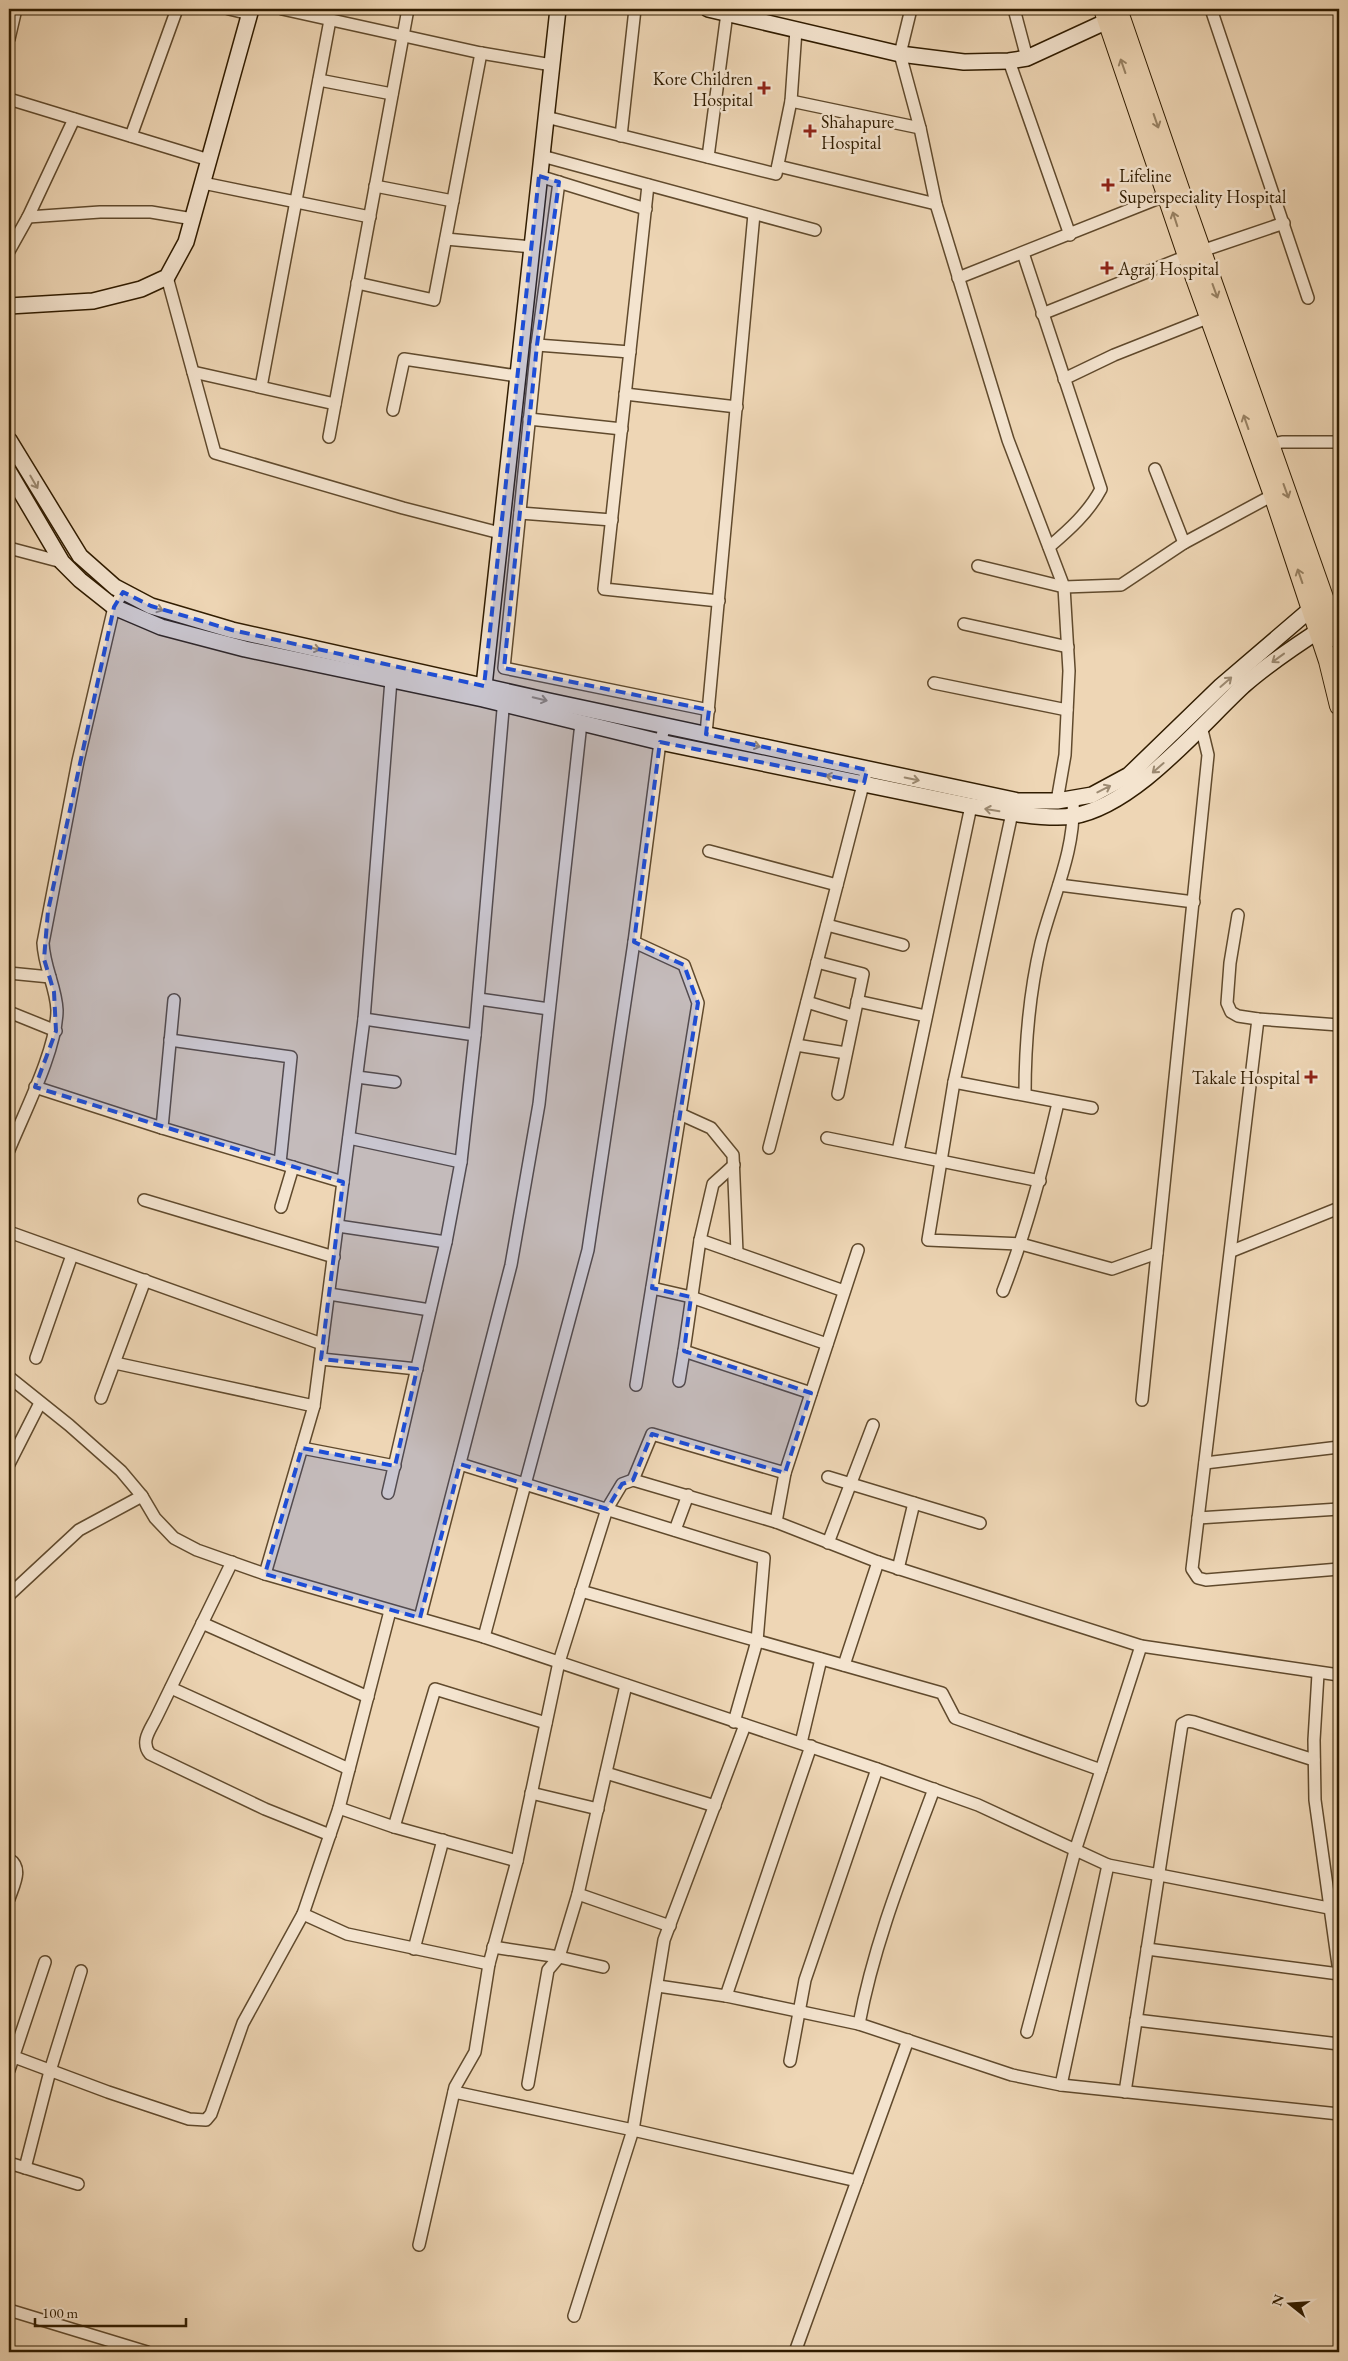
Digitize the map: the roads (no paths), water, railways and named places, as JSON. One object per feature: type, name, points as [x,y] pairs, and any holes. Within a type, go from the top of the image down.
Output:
[{"type":"main road","points":[[483,693],[558,9]]},
{"type":"main road","points":[[708,9],[900,54],[964,62],[1009,61],[1027,58],[1112,13]]},
{"type":"main road","points":[[9,306],[93,302],[141,289],[167,277],[186,242],[250,11]]},
{"type":"main road","points":[[1112,13],[1167,196],[1194,254],[1210,317],[1273,495],[1326,627],[1339,706]]},
{"type":"main road","points":[[1112,13],[1194,254],[1269,445],[1317,603]]},
{"type":"main road","points":[[9,440],[80,556],[90,567],[123,592],[151,606],[232,630],[483,693],[706,734],[971,806],[1012,813],[1074,816],[1097,807],[1142,782],[1260,672],[1326,627]]},
{"type":"main road","points":[[9,472],[62,562],[80,580],[114,608],[143,620],[190,635],[391,680],[483,693]]},
{"type":"main road","points":[[504,698],[581,723],[660,742],[1018,801],[1057,801],[1092,795],[1129,775],[1221,686],[1317,603]]},
{"type":"main road","points":[[1326,627],[1339,640]]},
{"type":"street","points":[[9,39],[16,9]]},
{"type":"street","points":[[131,136],[177,9]]},
{"type":"street","points":[[229,9],[250,11]]},
{"type":"street","points":[[282,9],[481,53],[552,65]]},
{"type":"street","points":[[329,437],[408,9]]},
{"type":"street","points":[[621,136],[635,9]]},
{"type":"street","points":[[911,9],[900,54],[920,128],[936,204],[1008,440],[1064,587],[1068,647],[1067,710],[1065,755],[1057,801]]},
{"type":"street","points":[[1014,9],[1027,58]]},
{"type":"street","points":[[1211,9],[1308,298]]},
{"type":"street","points":[[708,157],[727,13]]},
{"type":"street","points":[[261,387],[330,20]]},
{"type":"street","points":[[546,117],[776,174],[791,101],[796,30]]},
{"type":"street","points":[[357,283],[434,300],[481,53]]},
{"type":"street","points":[[1009,61],[1070,235]]},
{"type":"street","points":[[319,80],[392,94]]},
{"type":"street","points":[[9,99],[209,160]]},
{"type":"street","points":[[791,101],[920,128]]},
{"type":"street","points":[[9,250],[28,217],[74,119]]},
{"type":"street","points":[[542,156],[815,230]]},
{"type":"street","points":[[778,166],[936,204]]},
{"type":"street","points":[[540,176],[646,210]]},
{"type":"street","points":[[559,182],[537,345],[504,668],[709,710]]},
{"type":"street","points":[[202,184],[370,217]]},
{"type":"street","points":[[648,185],[604,589],[719,601]]},
{"type":"street","points":[[375,186],[453,201]]},
{"type":"street","points":[[958,278],[1167,196]]},
{"type":"street","points":[[28,217],[100,212],[151,212],[193,219]]},
{"type":"street","points":[[706,734],[754,214]]},
{"type":"street","points":[[1042,314],[1194,254],[1284,223]]},
{"type":"street","points":[[446,239],[532,247]]},
{"type":"street","points":[[1023,253],[1101,489],[1094,503],[1072,527],[1049,547]]},
{"type":"street","points":[[167,277],[215,453],[403,508],[500,533]]},
{"type":"street","points":[[1064,379],[1114,356],[1210,317]]},
{"type":"street","points":[[537,345],[630,352]]},
{"type":"street","points":[[393,410],[404,359],[517,376]]},
{"type":"street","points":[[193,372],[335,404]]},
{"type":"street","points":[[625,394],[737,407]]},
{"type":"street","points":[[529,419],[622,429]]},
{"type":"street","points":[[1269,445],[1282,442],[1339,442]]},
{"type":"street","points":[[1155,469],[1184,543]]},
{"type":"street","points":[[978,566],[1064,587],[1121,585],[1184,543],[1273,495]]},
{"type":"street","points":[[520,514],[612,520]]},
{"type":"street","points":[[9,548],[62,562]]},
{"type":"street","points":[[9,1150],[56,1031],[57,1008],[44,959],[43,943],[78,761],[114,608],[123,592]]},
{"type":"street","points":[[964,624],[1068,647]]},
{"type":"street","points":[[265,1574],[314,1406],[364,1019],[391,680]]},
{"type":"street","points":[[934,683],[1067,710]]},
{"type":"street","points":[[388,1493],[446,1242],[461,1162],[476,1035],[504,698]]},
{"type":"street","points":[[420,1618],[511,1265],[539,1104],[581,723]]},
{"type":"street","points":[[484,1637],[588,1250],[634,942],[660,742],[665,726]]},
{"type":"street","points":[[1142,1400],[1208,754],[1202,726]]},
{"type":"street","points":[[769,1148],[865,777]]},
{"type":"street","points":[[1024,1094],[1025,1048],[1041,944],[1059,885],[1074,816],[1073,799]]},
{"type":"street","points":[[898,1151],[971,806]]},
{"type":"street","points":[[1012,813],[954,1082],[928,1240],[1021,1244],[1112,1269],[1157,1253]]},
{"type":"street","points":[[709,851],[838,885]]},
{"type":"street","points":[[1059,885],[1194,902]]},
{"type":"street","points":[[1238,915],[1230,962],[1227,1003],[1231,1012],[1238,1016],[1258,1019],[1339,1025]]},
{"type":"street","points":[[827,925],[903,945]]},
{"type":"street","points":[[634,942],[684,965],[698,1003],[636,1385]]},
{"type":"street","points":[[817,962],[863,974],[838,1094]]},
{"type":"street","points":[[9,973],[50,977]]},
{"type":"street","points":[[479,999],[549,1008]]},
{"type":"street","points":[[162,1128],[174,1000]]},
{"type":"street","points":[[856,1001],[926,1016]]},
{"type":"street","points":[[807,1002],[853,1016]]},
{"type":"street","points":[[9,1012],[56,1031]]},
{"type":"street","points":[[364,1019],[476,1035]]},
{"type":"street","points":[[1258,1019],[1232,1252],[1192,1569],[1198,1578],[1206,1580],[1339,1569]]},
{"type":"street","points":[[170,1040],[291,1057],[280,1163]]},
{"type":"street","points":[[796,1045],[846,1053]]},
{"type":"street","points":[[357,1077],[395,1082]]},
{"type":"street","points":[[954,1082],[1092,1108]]},
{"type":"street","points":[[35,1087],[162,1128],[343,1182]]},
{"type":"street","points":[[1003,1290],[1021,1244],[1040,1182],[1058,1103]]},
{"type":"street","points":[[680,1114],[712,1128],[733,1155],[738,1253]]},
{"type":"street","points":[[349,1138],[461,1162]]},
{"type":"street","points":[[827,1138],[898,1151],[1040,1182]]},
{"type":"street","points":[[679,1381],[700,1240],[713,1184],[734,1165]]},
{"type":"street","points":[[281,1207],[293,1167]]},
{"type":"street","points":[[144,1200],[334,1256]]},
{"type":"street","points":[[1232,1252],[1339,1208]]},
{"type":"street","points":[[338,1226],[446,1242]]},
{"type":"street","points":[[9,1232],[322,1344]]},
{"type":"street","points":[[700,1240],[844,1291]]},
{"type":"street","points":[[776,1522],[785,1473],[858,1250]]},
{"type":"street","points":[[36,1358],[72,1255]]},
{"type":"street","points":[[101,1398],[145,1280]]},
{"type":"street","points":[[652,1288],[691,1296],[827,1344]]},
{"type":"street","points":[[329,1294],[430,1310]]},
{"type":"street","points":[[684,1351],[811,1393]]},
{"type":"street","points":[[320,1358],[417,1369]]},
{"type":"street","points":[[114,1363],[314,1406]]},
{"type":"street","points":[[9,1378],[69,1425],[122,1471],[142,1496],[155,1518],[174,1538],[197,1550],[265,1574],[484,1637],[877,1769],[978,1805],[1108,1865],[1335,1909]]},
{"type":"street","points":[[9,1464],[40,1404]]},
{"type":"street","points":[[828,1542],[873,1425]]},
{"type":"street","points":[[633,1480],[652,1434],[785,1473]]},
{"type":"street","points":[[1205,1463],[1339,1447]]},
{"type":"street","points":[[302,1448],[395,1466]]},
{"type":"street","points":[[460,1464],[764,1558],[757,1641],[740,1723],[715,1806],[664,1940],[634,2130],[574,2316]]},
{"type":"street","points":[[828,1477],[980,1523]]},
{"type":"street","points":[[419,2245],[454,2092],[475,2052],[488,1964],[517,1861],[559,1662],[607,1509],[622,1484],[633,1480],[776,1522],[898,1569],[1141,1646],[1318,1674],[1339,1675]]},
{"type":"street","points":[[675,1530],[688,1495]]},
{"type":"street","points":[[9,1595],[79,1530],[142,1496]]},
{"type":"street","points":[[898,1569],[914,1503]]},
{"type":"street","points":[[1198,1518],[1339,1509]]},
{"type":"street","points":[[232,1562],[145,1742],[145,1748],[150,1754],[265,1809],[330,1835]]},
{"type":"street","points":[[844,1665],[878,1562]]},
{"type":"street","points":[[581,1591],[942,1693],[955,1718],[1101,1770]]},
{"type":"street","points":[[11,2056],[190,2119],[206,2120],[211,2114],[243,2022],[303,1914],[339,1808],[390,1611]]},
{"type":"street","points":[[202,1623],[368,1697]]},
{"type":"street","points":[[1027,2032],[1075,1851],[1141,1646]]},
{"type":"street","points":[[726,1996],[806,1745],[821,1659]]},
{"type":"street","points":[[1147,1949],[1339,1973],[1335,1909],[1315,1800],[1314,1760],[1318,1674]]},
{"type":"street","points":[[528,2084],[548,1970],[559,1957],[578,1894],[626,1685]]},
{"type":"street","points":[[171,1688],[349,1770]]},
{"type":"street","points":[[394,1827],[435,1689],[546,1723]]},
{"type":"street","points":[[1125,2092],[1182,1724],[1188,1721],[1194,1722],[1314,1760]]},
{"type":"street","points":[[790,2061],[805,1980],[877,1769]]},
{"type":"street","points":[[606,1773],[715,1806]]},
{"type":"street","points":[[859,2024],[866,1987],[890,1909],[934,1790]]},
{"type":"street","points":[[531,1793],[598,1809]]},
{"type":"street","points":[[339,1808],[394,1827],[517,1861]]},
{"type":"street","points":[[414,1949],[443,1840]]},
{"type":"street","points":[[9,1859],[16,1866],[18,1873],[9,1899]]},
{"type":"street","points":[[1061,2086],[1108,1865]]},
{"type":"street","points":[[578,1894],[670,1926]]},
{"type":"street","points":[[303,1914],[347,1934],[488,1964]]},
{"type":"street","points":[[494,1947],[559,1957],[603,1967]]},
{"type":"street","points":[[9,2070],[11,2056],[45,1962]]},
{"type":"street","points":[[25,2168],[50,2070],[81,1971]]},
{"type":"street","points":[[658,1986],[726,1996],[859,2024],[1012,2075],[1061,2086],[1339,2114]]},
{"type":"street","points":[[1136,2020],[1339,2044]]},
{"type":"street","points":[[795,2352],[908,2040]]},
{"type":"street","points":[[454,2092],[634,2130],[856,2181]]},
{"type":"street","points":[[9,2163],[78,2184]]},
{"type":"street","points":[[9,2310],[147,2352]]},
{"type":"place","name":"Kore Children Hospital","points":[[764,88]]},
{"type":"place","name":"Shahapure Hospital","points":[[810,131]]},
{"type":"place","name":"Lifeline Superspeciality Hospital","points":[[1108,185]]},
{"type":"place","name":"Agraj Hospital","points":[[1107,268]]},
{"type":"place","name":"Takale Hospital","points":[[1311,1077]]}]
